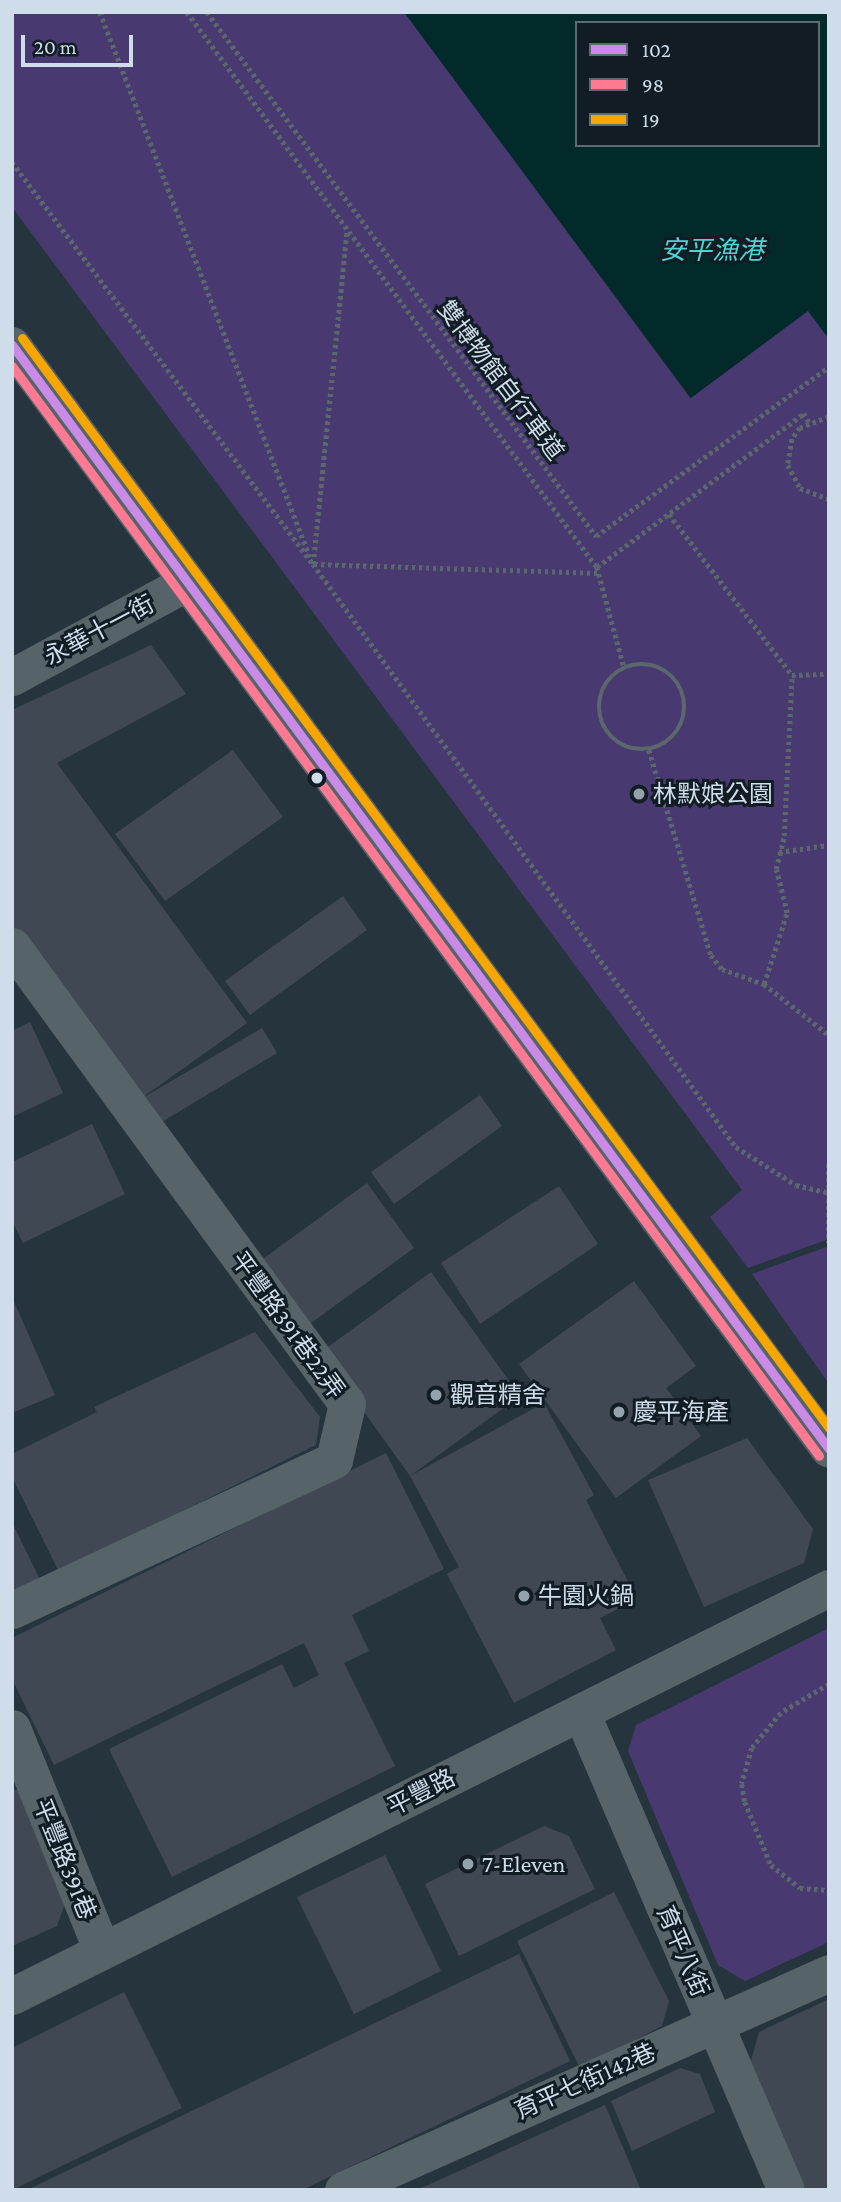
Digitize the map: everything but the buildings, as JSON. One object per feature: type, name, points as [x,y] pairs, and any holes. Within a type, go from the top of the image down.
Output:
[{"type":"street","points":[[12,345],[829,1449]]},
{"type":"street","name":"永華十一街","points":[[12,677],[186,583]]},
{"type":"street","name":"平豐路391巷22弄","points":[[12,946],[347,1404],[334,1460],[12,1610]]},
{"type":"street","name":"平豐路","points":[[12,1996],[829,1588]]},
{"type":"street","name":"育平八街","points":[[581,1712],[786,2190]]},
{"type":"street","name":"平豐路391巷","points":[[12,1728],[102,1951]]},
{"type":"street","name":"育平七街142巷","points":[[343,2190],[829,1973]]},
{"type":"path","points":[[100,12],[313,564]]},
{"type":"path","points":[[187,12],[598,570],[624,667]]},
{"type":"path","name":"雙博物館自行車道","points":[[207,12],[596,536],[829,367]]},
{"type":"path","points":[[12,162],[313,564],[736,1147],[796,1185],[827,1192]]},
{"type":"path","points":[[313,564],[347,229]]},
{"type":"path","points":[[313,564],[598,570],[804,413],[809,422]]},
{"type":"path","points":[[829,417],[809,422],[792,439],[788,465],[800,488],[829,499]]},
{"type":"path","points":[[669,514],[792,675],[776,869],[787,913],[764,985]]},
{"type":"path","points":[[653,664],[677,681],[684,694],[686,709],[678,730],[663,746],[649,750],[622,746],[603,726],[598,713],[603,686],[624,667],[653,664]]},
{"type":"path","points":[[792,675],[829,674]]},
{"type":"path","points":[[649,750],[711,955],[722,969],[764,985],[829,1035]]},
{"type":"path","points":[[779,852],[829,845]]},
{"type":"path","points":[[829,1164],[829,1242]]},
{"type":"path","points":[[829,1684],[781,1713],[752,1748],[742,1784],[744,1802],[771,1865],[800,1888],[829,1890]]},
{"type":"shaded area","name":"林默娘公園","points":[[12,12],[404,12],[690,398],[808,310],[829,339],[829,1239],[748,1268],[710,1217],[742,1190],[12,207]]},
{"type":"shaded area","points":[[829,1246],[829,1384],[752,1274]]},
{"type":"shaded area","points":[[829,1628],[829,1942],[745,1981],[718,1965],[628,1751],[636,1725]]},
{"type":"water","name":"安平漁港","points":[[404,12],[829,12],[829,339],[808,311],[691,398]]},
{"type":"transit line","name":"19","points":[[22,338],[829,1428]]},
{"type":"transit line","name":"102","points":[[12,345],[829,1449]]},
{"type":"transit line","name":"98","points":[[12,366],[819,1456]]},
{"type":"place","name":"林默娘公園","points":[[639,794]]},
{"type":"place","name":"觀音精舍","points":[[436,1395]]},
{"type":"place","name":"慶平海產","points":[[619,1412]]},
{"type":"place","name":"牛園火鍋","points":[[524,1596]]},
{"type":"place","name":"7-Eleven","points":[[468,1864]]}]
